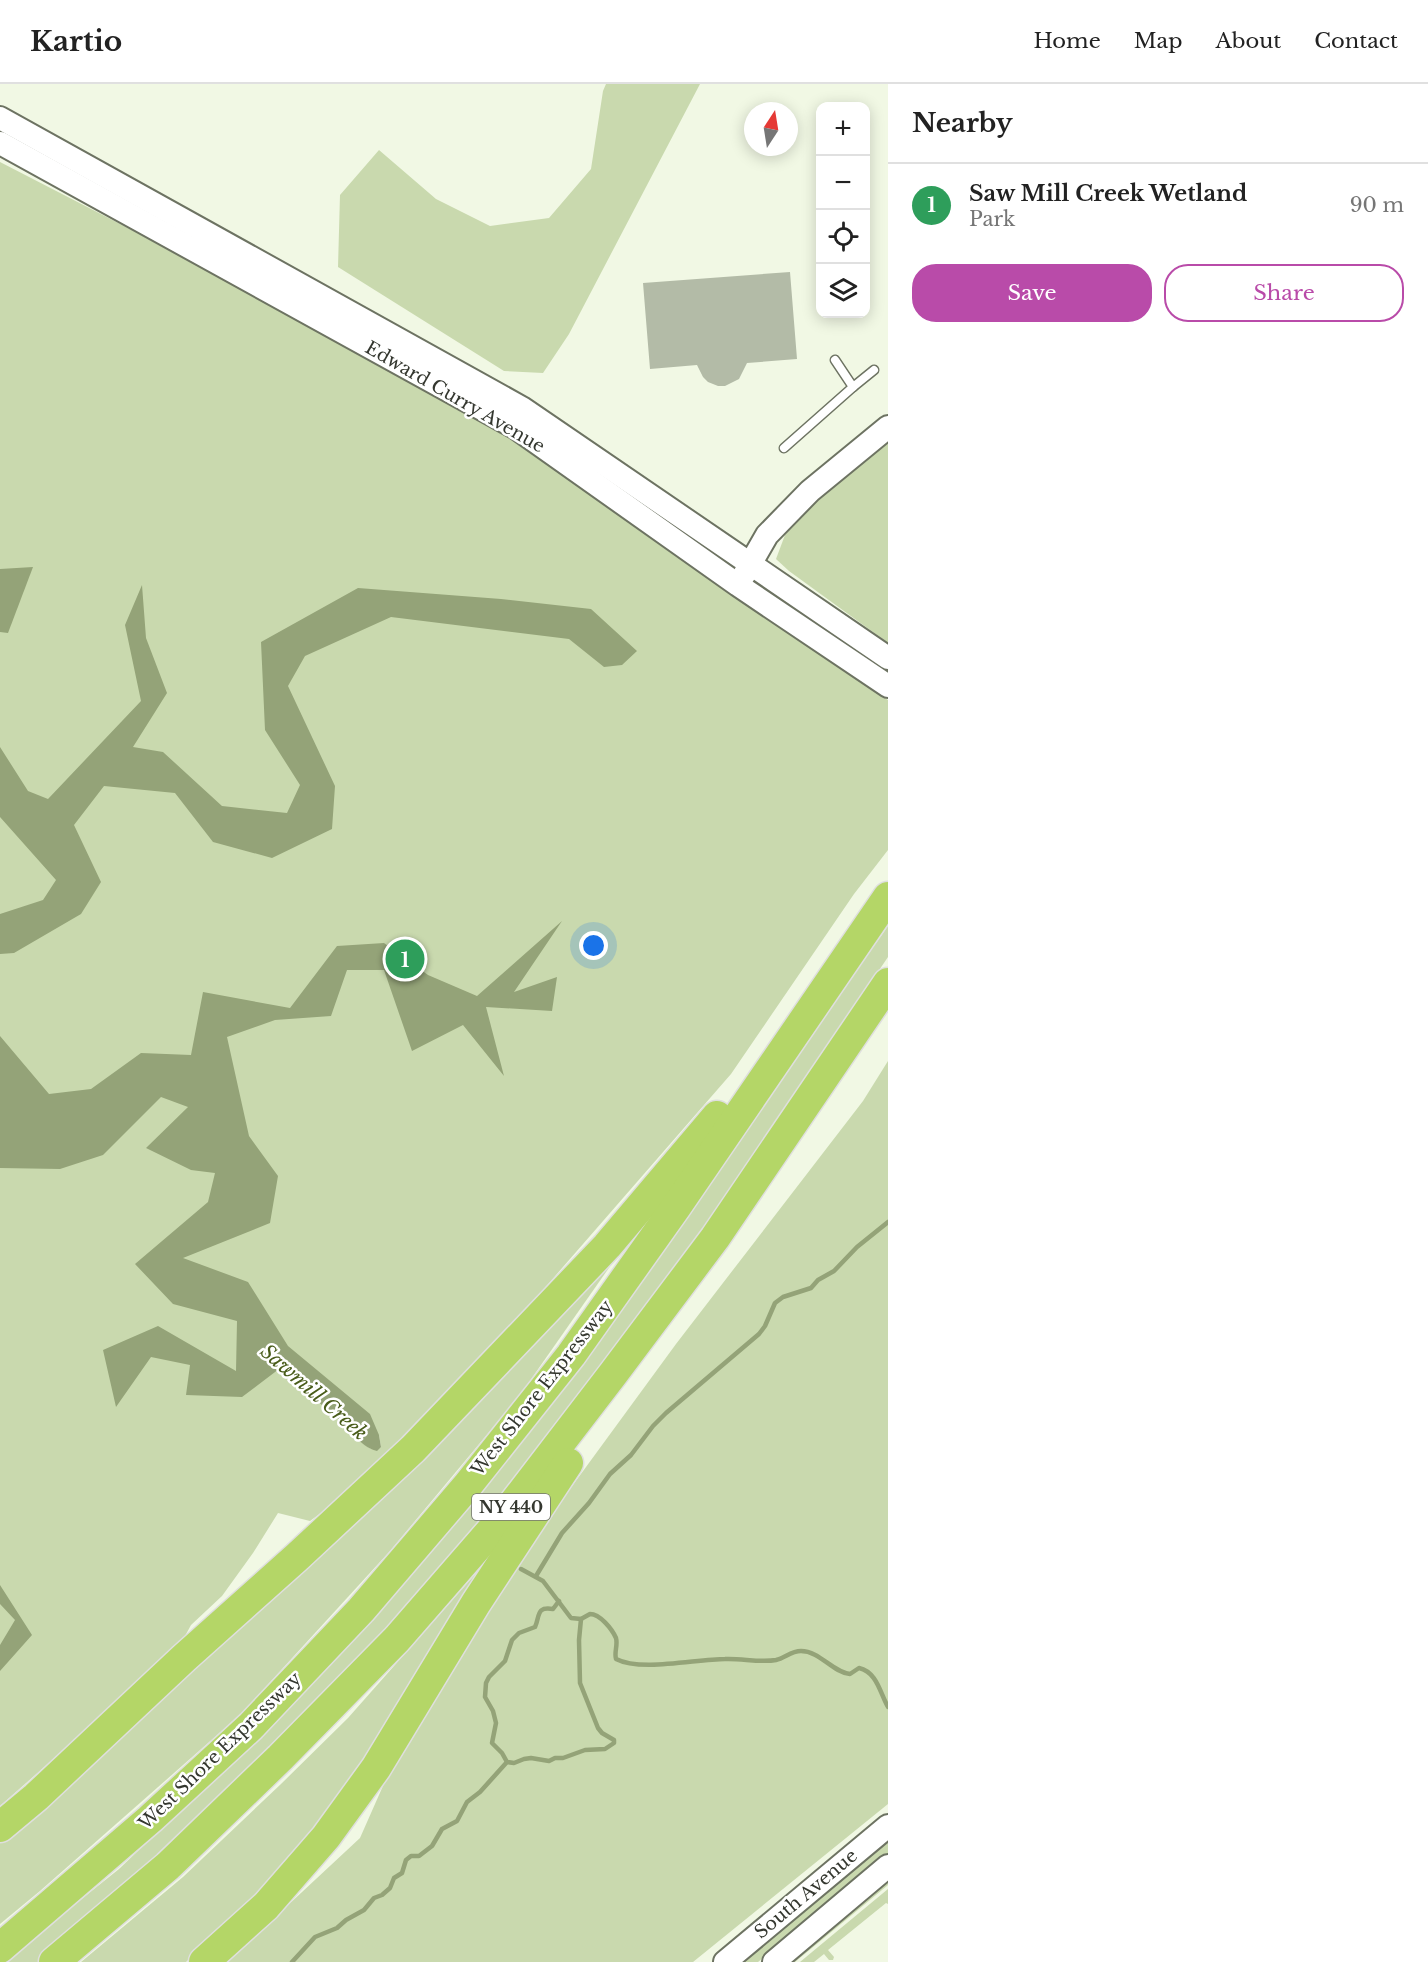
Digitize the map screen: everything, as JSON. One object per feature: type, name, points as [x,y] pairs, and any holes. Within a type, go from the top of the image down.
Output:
[{"type":"highway","name":"West Shore Expressway","points":[[0,1948],[150,1819],[251,1726],[361,1610],[467,1486],[571,1355],[676,1207],[888,897]]},
{"type":"highway","name":"NY 440","points":[[54,1962],[168,1866],[280,1758],[397,1639],[504,1516],[715,1238],[888,983]]},
{"type":"highway","points":[[0,1827],[36,1797],[413,1449],[606,1246],[823,990]]},
{"type":"highway","points":[[204,1962],[266,1906],[326,1837],[376,1768],[476,1603],[715,1238]]},
{"type":"street","name":"Edward Curry Avenue","points":[[0,118],[82,176],[515,427],[738,585],[888,686]]},
{"type":"street","name":"Edward Curry Avenue","points":[[0,143],[82,176],[522,408],[888,658]]},
{"type":"street","points":[[738,585],[767,535],[810,491],[888,427]]},
{"type":"street","name":"South Avenue","points":[[725,1962],[888,1826]]},
{"type":"street","name":"South Avenue","points":[[774,1962],[888,1866]]},
{"type":"lane","points":[[835,360],[853,387]]},
{"type":"lane","points":[[784,448],[874,370]]},
{"type":"shaded area","points":[[606,84],[700,84],[569,334],[543,373],[504,371],[338,267],[340,195],[379,150],[436,199],[490,226],[549,218],[591,169]]},
{"type":"shaded area","points":[[0,162],[128,228],[506,435],[660,545],[888,700],[888,850],[854,894],[731,1074],[462,1383],[349,1492],[310,1521],[278,1513],[222,1596],[191,1625],[178,1649],[0,1806]],"holes":[[[352,1433],[379,1435],[381,1447],[371,1449]]]},
{"type":"shaded area","points":[[888,436],[888,643],[789,571],[776,559],[785,535],[809,507]]},
{"type":"shaded area","points":[[888,926],[888,957],[647,1309],[545,1445],[385,1633],[134,1880],[38,1962],[3,1962],[119,1869],[257,1737],[565,1383]]},
{"type":"shaded area","points":[[888,1061],[888,1804],[693,1962],[227,1962],[360,1838],[394,1761],[446,1676],[556,1508],[676,1344],[863,1101]]},
{"type":"shaded area","points":[[634,1232],[520,1395],[390,1551],[241,1714],[0,1924],[0,1839]]},
{"type":"shaded area","points":[[500,1546],[321,1829],[240,1911],[186,1962],[81,1962],[183,1877],[348,1718]]},
{"type":"shaded area","points":[[888,1842],[888,1854],[758,1962],[743,1962]]},
{"type":"shaded area","points":[[888,1879],[888,1885],[795,1962],[787,1962]]},
{"type":"shaded area","points":[[888,1889],[888,1904],[886,1903],[828,1950],[834,1957],[833,1960],[829,1960],[824,1954],[814,1962],[800,1962]]},
{"type":"water","points":[[33,567],[8,633],[0,632],[0,569]]},
{"type":"water","points":[[142,585],[146,638],[167,693],[133,747],[163,752],[222,806],[287,813],[300,785],[265,730],[261,642],[358,588],[501,599],[591,609],[637,651],[622,665],[604,667],[569,639],[391,617],[305,656],[288,686],[335,786],[332,829],[272,858],[213,842],[175,793],[104,786],[74,825],[101,882],[81,914],[14,953],[0,954],[0,914],[43,900],[56,880],[0,817],[0,747],[28,791],[48,799],[141,701],[125,625]]},
{"type":"water","name":"Sawmill Creek","points":[[562,921],[514,992],[557,977],[552,1011],[486,1007],[504,1076],[463,1025],[412,1051],[384,970],[347,970],[331,1016],[275,1020],[227,1037],[249,1136],[278,1176],[270,1223],[183,1258],[248,1282],[288,1346],[370,1414],[379,1435],[381,1447],[377,1451],[365,1445],[279,1369],[242,1397],[186,1395],[190,1365],[151,1357],[116,1407],[103,1350],[158,1326],[236,1371],[237,1321],[173,1304],[135,1264],[208,1202],[215,1173],[191,1170],[146,1148],[188,1107],[161,1097],[103,1155],[60,1169],[0,1168],[0,1036],[49,1094],[91,1089],[141,1053],[191,1055],[203,992],[290,1008],[337,946],[384,943],[428,975],[477,996]]},
{"type":"water","points":[[0,1585],[32,1635],[0,1671],[0,1645],[15,1620],[0,1604]]},
{"type":"building","points":[[790,272],[797,359],[747,363],[739,379],[725,386],[708,382],[697,365],[650,369],[643,283]]},
{"type":"waterway","points":[[536,1576],[562,1533],[589,1503],[610,1474],[631,1455],[666,1413],[759,1334],[775,1303],[783,1297],[811,1288],[818,1280],[834,1271],[857,1247],[888,1222]]},
{"type":"waterway","points":[[521,1569],[543,1581],[571,1618],[581,1619],[590,1614],[598,1616],[612,1630],[616,1638],[616,1659],[627,1663],[654,1665],[725,1659],[770,1661],[797,1651],[808,1652],[837,1670],[850,1674],[859,1668],[865,1670],[874,1678],[888,1707]]},
{"type":"waterway","points":[[507,1762],[492,1743],[496,1723],[493,1711],[485,1697],[486,1683],[505,1661],[512,1640],[519,1633],[535,1627],[541,1610],[553,1609],[559,1601]]},
{"type":"waterway","points":[[292,1962],[315,1937],[337,1928],[364,1910],[374,1898],[390,1888],[394,1878],[402,1873],[406,1860],[411,1856],[419,1856],[432,1846],[442,1829],[457,1821],[467,1802],[480,1792],[507,1762],[514,1763],[531,1758],[549,1761],[585,1750],[605,1749],[614,1743],[614,1740],[598,1728],[580,1683],[581,1619]]},
{"type":"place","name":"Saw Mill Creek Wetland","points":[[405,959]]}]
